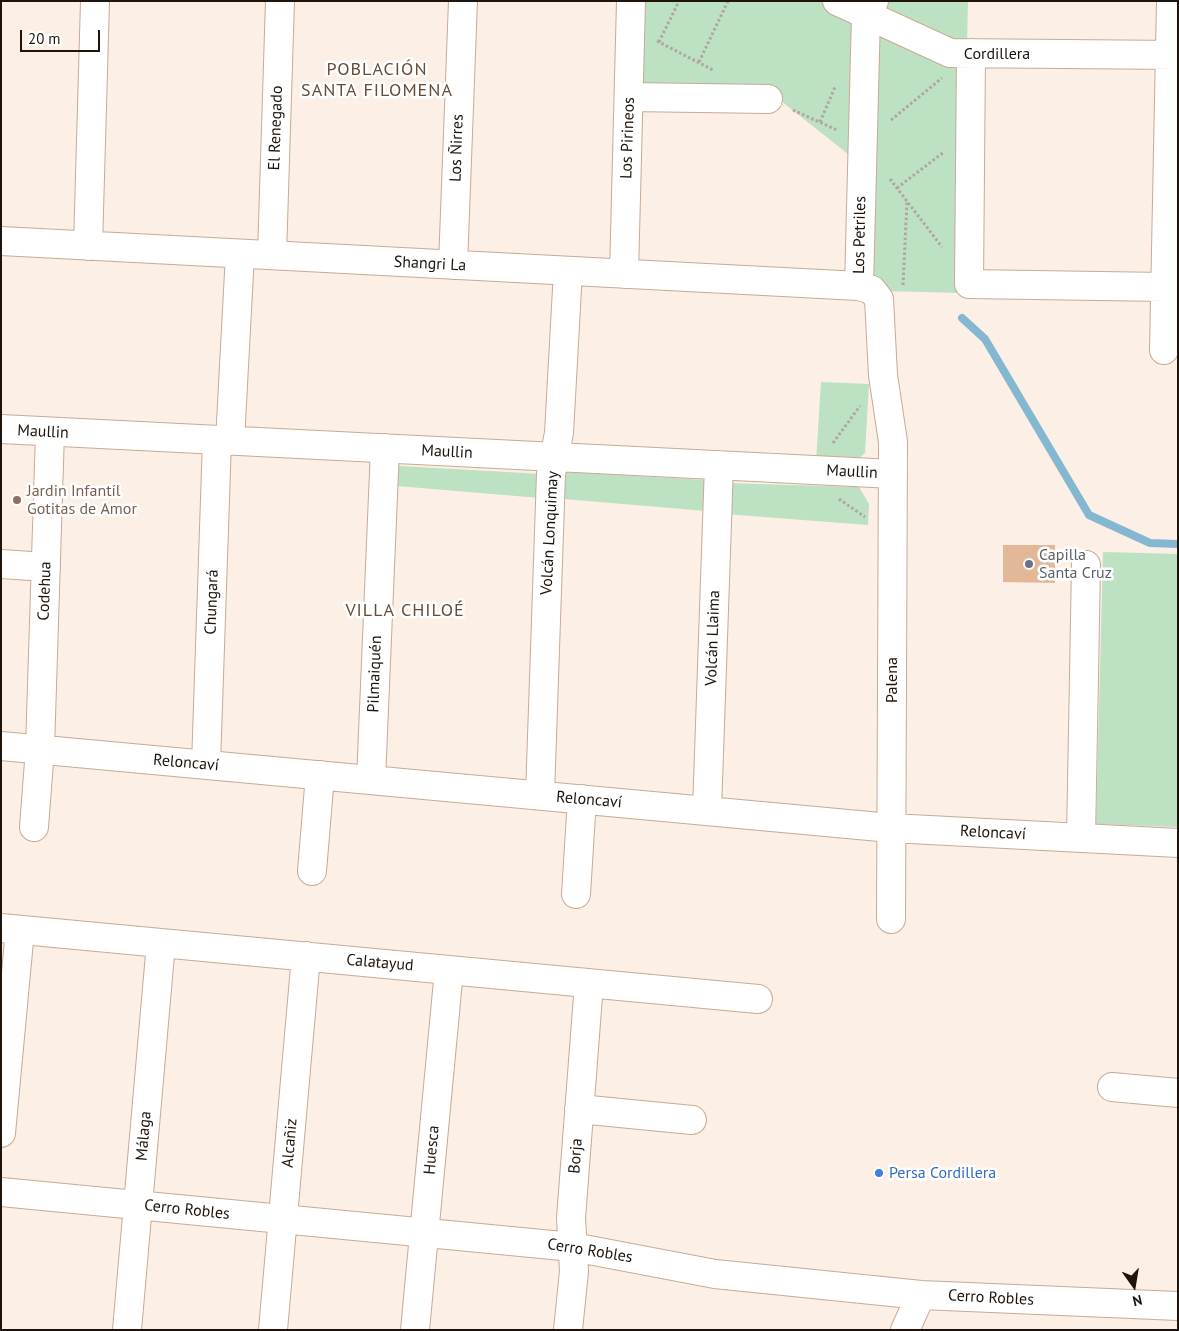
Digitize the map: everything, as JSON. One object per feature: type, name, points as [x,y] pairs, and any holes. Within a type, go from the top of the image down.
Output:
[{"type":"street","points":[[88,246],[95,1]]},
{"type":"street","name":"El Renegado","points":[[272,255],[280,1]]},
{"type":"street","name":"Los Ñirres","points":[[453,265],[463,1]]},
{"type":"street","name":"Los Pirineos","points":[[624,274],[631,1]]},
{"type":"street","name":"Cordillera","points":[[837,1],[870,8],[950,54],[1174,55]]},
{"type":"street","points":[[1164,350],[1174,55],[1171,1]]},
{"type":"street","name":"Los Petriles","points":[[870,8],[863,143],[869,293],[893,442]]},
{"type":"street","points":[[971,54],[969,284],[1165,287]]},
{"type":"street","points":[[629,97],[768,99]]},
{"type":"street","name":"Shangri La","points":[[1,241],[624,274],[869,293]]},
{"type":"street","name":"Chungará","points":[[206,764],[224,441],[240,254]]},
{"type":"street","name":"Volcán Lonquimay","points":[[540,795],[551,474],[560,433],[568,271]]},
{"type":"street","name":"Maullin","points":[[1,430],[893,474]]},
{"type":"street","name":"Codehua","points":[[34,827],[40,749],[50,432]]},
{"type":"street","name":"Palena","points":[[891,919],[893,442]]},
{"type":"street","name":"Pilmaiquén","points":[[371,780],[385,448]]},
{"type":"street","name":"Volcán Llaima","points":[[707,810],[719,465]]},
{"type":"street","points":[[1,564],[46,566]]},
{"type":"street","points":[[1081,838],[1086,565]]},
{"type":"street","name":"Reloncaví","points":[[1,746],[891,828],[1178,844]]},
{"type":"street","points":[[312,871],[320,775]]},
{"type":"street","points":[[576,894],[582,799]]},
{"type":"street","points":[[1,1133],[11,929]]},
{"type":"street","name":"Calatayud","points":[[11,929],[758,999]]},
{"type":"street","name":"Málaga","points":[[127,1330],[162,943]]},
{"type":"street","name":"Alcañiz","points":[[273,1330],[306,956]]},
{"type":"street","name":"Huesca","points":[[415,1330],[449,970]]},
{"type":"street","name":"Borja","points":[[568,1330],[574,1271],[571,1218],[589,983]]},
{"type":"street","points":[[1112,1087],[1178,1093]]},
{"type":"street","points":[[579,1110],[692,1120]]},
{"type":"street","name":"Cerro Robles","points":[[1,1192],[573,1247],[715,1274],[921,1294],[1178,1306]]},
{"type":"street","points":[[905,1330],[921,1294]]},
{"type":"path","points":[[659,42],[679,1]]},
{"type":"path","points":[[699,62],[728,1]]},
{"type":"path","points":[[969,284],[863,143],[971,54]]},
{"type":"path","points":[[896,188],[971,131]]},
{"type":"path","points":[[869,293],[904,285],[907,202]]},
{"type":"path","points":[[813,470],[883,375]]},
{"type":"path","points":[[838,498],[893,538]]},
{"type":"green space","points":[[642,1],[968,1],[961,293],[883,291],[868,275],[872,173],[771,93],[638,86]]},
{"type":"green space","points":[[821,382],[869,384],[865,453],[852,464],[816,463]]},
{"type":"green space","points":[[399,466],[542,474],[540,498],[397,486]]},
{"type":"green space","points":[[566,472],[707,480],[706,511],[564,499]]},
{"type":"green space","points":[[726,483],[859,487],[869,504],[868,525],[725,514]]},
{"type":"green space","points":[[1103,552],[1178,554],[1178,827],[1096,824]]},
{"type":"building","name":"Capilla Santa Cruz","points":[[1003,545],[1055,545],[1055,583],[1003,582]]},
{"type":"waterway","points":[[962,318],[985,339],[1089,515],[1150,543],[1178,544]]},
{"type":"place","name":"Jardin Infantíl Gotitas de Amor","points":[[17,500]]},
{"type":"place","name":"Capilla Santa Cruz","points":[[1029,564]]},
{"type":"place","name":"Persa Cordillera","points":[[879,1173]]},
{"type":"district","name":"POBLACIÓN SANTA FILOMENA","points":[[377,80]]},
{"type":"district","name":"VILLA CHILOÉ","points":[[405,611]]}]
